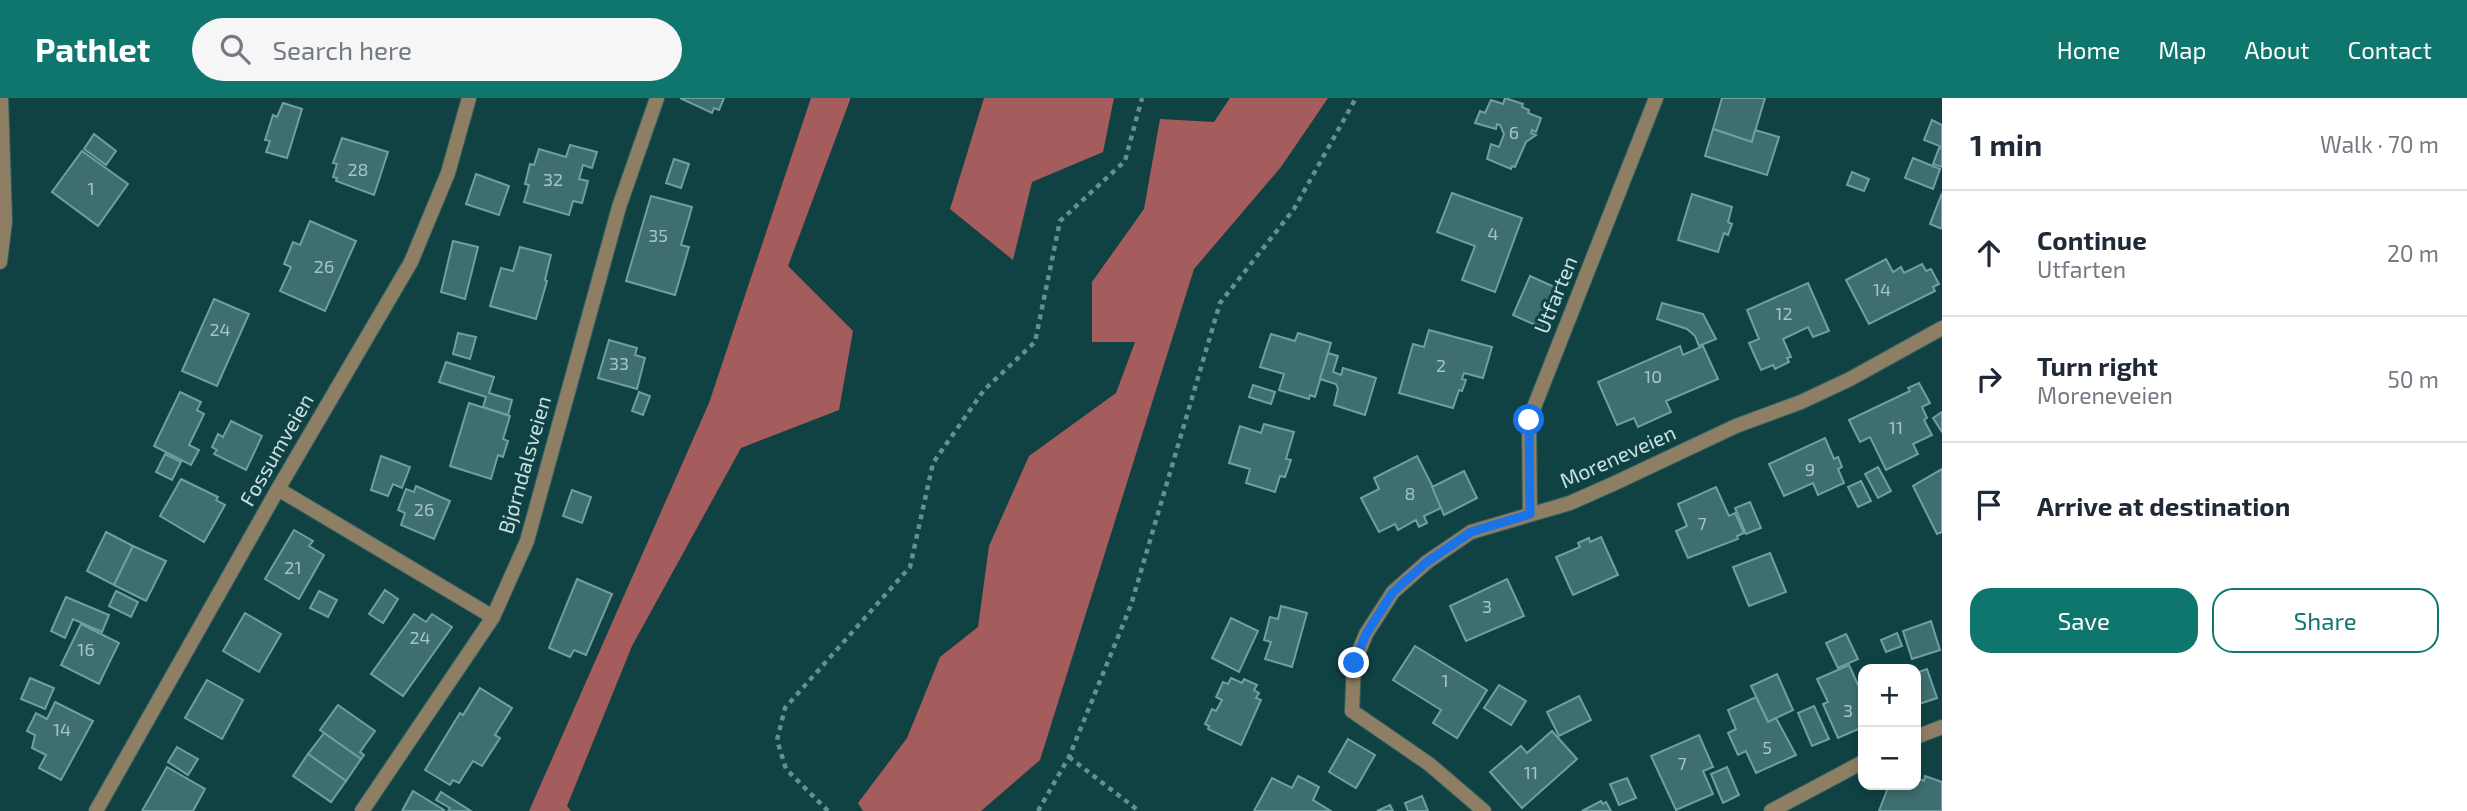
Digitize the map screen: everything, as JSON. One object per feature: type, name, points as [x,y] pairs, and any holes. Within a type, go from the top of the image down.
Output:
[{"type":"street","points":[[0,262],[5,221],[1,98]]},
{"type":"street","name":"Fossumveien","points":[[96,811],[278,489],[411,262],[447,173],[469,98]]},
{"type":"street","name":"Bjørndalsveien","points":[[362,811],[493,617],[527,541],[619,207],[657,98]]},
{"type":"street","name":"Utfarten","points":[[1530,514],[1529,420],[1656,98]]},
{"type":"street","name":"Moreneveien","points":[[1484,811],[1429,764],[1352,711],[1354,663],[1366,634],[1393,592],[1427,562],[1471,532],[1570,503],[1736,426],[1801,402],[1850,379],[1942,328]]},
{"type":"street","points":[[278,489],[493,617]]},
{"type":"street","points":[[1921,735],[1942,727]]},
{"type":"street","points":[[1771,811],[1858,765]]},
{"type":"path","points":[[828,811],[786,769],[777,740],[785,708],[910,567],[933,463],[984,390],[1035,342],[1060,221],[1125,161],[1142,98]]},
{"type":"path","points":[[1038,811],[1069,757],[1131,604],[1220,303],[1294,209],[1356,98]]},
{"type":"path","points":[[1069,757],[1139,811]]},
{"type":"shaded area","points":[[811,98],[850,98],[788,266],[853,331],[839,410],[741,448],[632,646],[567,806],[571,811],[529,811],[709,403]]},
{"type":"shaded area","points":[[984,98],[1114,98],[1103,152],[1032,182],[1013,260],[950,209]]},
{"type":"shaded area","points":[[1230,98],[1328,98],[1281,167],[1194,269],[1040,760],[981,811],[863,811],[858,803],[907,738],[940,657],[978,627],[989,546],[1029,456],[1116,393],[1135,342],[1092,342],[1092,282],[1144,209],[1160,119],[1214,122]]},
{"type":"building","points":[[680,98],[724,98],[719,110],[714,108],[712,113]]},
{"type":"building","points":[[1505,98],[1523,104],[1522,107],[1529,110],[1528,113],[1541,118],[1536,132],[1532,130],[1531,133],[1536,135],[1526,142],[1515,167],[1512,166],[1511,169],[1487,159],[1491,144],[1499,147],[1504,134],[1500,125],[1497,124],[1496,129],[1475,123],[1480,111],[1485,113],[1491,100],[1503,104]]},
{"type":"building","points":[[1722,98],[1765,98],[1752,142],[1713,129]]},
{"type":"building","points":[[283,103],[302,109],[287,158],[266,152],[270,141],[265,140],[273,115],[277,117]]},
{"type":"building","points":[[1932,120],[1942,125],[1942,147],[1924,140]]},
{"type":"building","points":[[1713,129],[1752,142],[1755,130],[1779,137],[1767,175],[1705,156]]},
{"type":"building","points":[[94,134],[116,151],[106,165],[84,149]]},
{"type":"building","points":[[342,138],[388,152],[374,195],[336,181],[337,178],[333,177],[337,164],[333,163]]},
{"type":"building","points":[[570,145],[597,152],[592,168],[583,165],[579,179],[588,181],[582,203],[573,201],[569,215],[524,202],[529,185],[525,184],[530,164],[534,165],[539,149],[566,157]]},
{"type":"building","points":[[1939,148],[1942,149],[1942,167],[1933,164]]},
{"type":"building","points":[[82,151],[128,184],[98,226],[52,192]]},
{"type":"building","points":[[1913,158],[1940,169],[1933,189],[1905,178]]},
{"type":"building","points":[[674,159],[689,164],[681,188],[666,183]]},
{"type":"building","points":[[1852,172],[1869,179],[1864,191],[1847,185]]},
{"type":"building","points":[[476,174],[509,186],[499,215],[466,204]]},
{"type":"building","points":[[1452,193],[1522,218],[1495,292],[1462,280],[1475,246],[1437,232]]},
{"type":"building","points":[[1942,193],[1942,229],[1930,224]]},
{"type":"building","points":[[1692,194],[1732,207],[1728,222],[1732,224],[1728,235],[1724,233],[1718,252],[1678,240]]},
{"type":"building","points":[[651,196],[692,207],[681,245],[689,247],[675,295],[626,281]]},
{"type":"building","points":[[310,221],[356,241],[325,311],[280,291],[291,267],[284,264],[293,242],[300,245]]},
{"type":"building","points":[[453,241],[478,247],[465,299],[441,292]]},
{"type":"building","points":[[520,247],[551,255],[536,319],[490,306],[501,268],[513,271]]},
{"type":"building","points":[[1886,259],[1893,272],[1901,267],[1904,273],[1922,264],[1926,271],[1931,269],[1939,284],[1933,287],[1935,291],[1869,324],[1846,280]]},
{"type":"building","points":[[1530,276],[1559,289],[1542,328],[1513,315]]},
{"type":"building","points":[[1808,283],[1829,331],[1813,337],[1808,327],[1783,339],[1791,357],[1787,358],[1789,362],[1775,369],[1773,365],[1761,370],[1749,343],[1759,339],[1747,310]]},
{"type":"building","points":[[214,299],[249,314],[217,386],[182,371]]},
{"type":"building","points":[[1662,303],[1703,314],[1716,339],[1699,346],[1695,336],[1687,329],[1657,319]]},
{"type":"building","points":[[1429,330],[1492,347],[1483,378],[1464,373],[1462,379],[1466,380],[1462,391],[1459,390],[1453,408],[1399,393],[1413,344],[1424,347]]},
{"type":"building","points":[[458,333],[476,337],[470,359],[453,354]]},
{"type":"building","points":[[1298,333],[1331,343],[1315,397],[1310,395],[1309,399],[1279,390],[1284,374],[1260,367],[1271,334],[1295,341]]},
{"type":"building","points":[[609,340],[637,348],[635,355],[645,358],[637,389],[598,378]]},
{"type":"building","points":[[1680,346],[1683,355],[1703,346],[1718,379],[1666,401],[1671,412],[1638,427],[1634,418],[1617,425],[1598,382]]},
{"type":"building","points":[[1328,353],[1338,356],[1333,372],[1341,375],[1343,368],[1376,378],[1365,415],[1334,405],[1338,389],[1336,384],[1320,379]]},
{"type":"building","points":[[446,362],[494,377],[489,393],[512,400],[508,415],[483,407],[486,397],[439,382]]},
{"type":"building","points":[[1919,383],[1930,403],[1922,407],[1927,418],[1924,420],[1932,435],[1913,444],[1918,454],[1886,470],[1870,437],[1860,442],[1849,420],[1910,391],[1908,388]]},
{"type":"building","points":[[1253,385],[1275,392],[1271,404],[1249,397]]},
{"type":"building","points":[[180,392],[201,402],[197,410],[204,414],[189,445],[199,450],[191,465],[154,446]]},
{"type":"building","points":[[639,392],[650,396],[643,415],[632,411]]},
{"type":"building","points":[[469,403],[510,416],[503,439],[508,441],[503,457],[498,455],[491,479],[450,466]]},
{"type":"building","points":[[1942,412],[1942,432],[1933,418]]},
{"type":"building","points":[[231,421],[262,436],[246,470],[214,454],[217,450],[212,447],[218,434],[223,437]]},
{"type":"building","points":[[1264,424],[1294,432],[1286,459],[1291,460],[1285,477],[1280,476],[1275,492],[1246,483],[1250,469],[1229,463],[1240,426],[1261,433]]},
{"type":"building","points":[[1825,438],[1834,459],[1838,457],[1842,467],[1838,469],[1844,483],[1818,495],[1813,483],[1784,496],[1769,464]]},
{"type":"building","points":[[165,454],[181,462],[172,480],[156,472]]},
{"type":"building","points":[[381,456],[410,467],[402,488],[393,484],[388,496],[371,490]]},
{"type":"building","points":[[1417,456],[1441,508],[1424,516],[1427,523],[1419,527],[1416,520],[1398,530],[1395,524],[1379,532],[1361,498],[1379,489],[1374,478]]},
{"type":"building","points":[[1878,467],[1891,491],[1878,498],[1865,474]]},
{"type":"building","points":[[1942,469],[1942,532],[1937,534],[1913,486]]},
{"type":"building","points":[[1464,471],[1477,498],[1444,515],[1432,487]]},
{"type":"building","points":[[181,479],[218,497],[216,500],[225,505],[204,542],[160,516]]},
{"type":"building","points":[[1861,481],[1871,501],[1858,507],[1848,487]]},
{"type":"building","points":[[416,486],[450,501],[434,539],[401,525],[405,513],[398,510],[406,489],[414,492]]},
{"type":"building","points":[[1716,487],[1729,516],[1735,513],[1744,533],[1737,536],[1738,539],[1688,558],[1676,531],[1687,526],[1678,504]]},
{"type":"building","points":[[572,490],[591,497],[582,523],[563,516]]},
{"type":"building","points":[[1750,502],[1761,528],[1746,534],[1735,508]]},
{"type":"building","points":[[294,530],[313,541],[309,546],[324,555],[299,599],[265,579]]},
{"type":"building","points":[[106,532],[133,546],[114,585],[87,571]]},
{"type":"building","points":[[1601,537],[1618,575],[1573,595],[1556,557],[1580,547],[1578,543],[1589,538],[1590,542]]},
{"type":"building","points":[[133,546],[166,561],[146,601],[114,585]]},
{"type":"building","points":[[1770,553],[1786,592],[1749,606],[1733,567]]},
{"type":"building","points":[[577,579],[612,594],[586,655],[574,650],[570,657],[549,648]]},
{"type":"building","points":[[1507,579],[1524,616],[1466,641],[1450,606]]},
{"type":"building","points":[[385,590],[398,599],[383,623],[369,614]]},
{"type":"building","points":[[116,591],[138,602],[131,617],[109,606]]},
{"type":"building","points":[[319,591],[337,600],[328,617],[310,608]]},
{"type":"building","points":[[66,597],[109,615],[102,632],[73,619],[65,638],[51,631]]},
{"type":"building","points":[[1281,606],[1307,613],[1292,667],[1265,659],[1271,642],[1264,640],[1270,617],[1278,619]]},
{"type":"building","points":[[245,613],[281,634],[259,672],[223,651]]},
{"type":"building","points":[[414,614],[426,622],[432,614],[452,627],[403,696],[371,674]]},
{"type":"building","points":[[1231,618],[1258,631],[1239,672],[1212,658]]},
{"type":"building","points":[[1931,621],[1940,650],[1912,659],[1903,631]]},
{"type":"building","points":[[81,624],[119,643],[99,684],[61,665]]},
{"type":"building","points":[[1897,633],[1902,646],[1886,652],[1881,640]]},
{"type":"building","points":[[1846,634],[1858,659],[1838,668],[1826,643]]},
{"type":"building","points":[[1415,646],[1487,690],[1457,738],[1433,723],[1441,710],[1393,680]]},
{"type":"building","points":[[1849,665],[1858,685],[1858,729],[1838,738],[1823,704],[1828,702],[1817,679]]},
{"type":"building","points":[[1927,669],[1937,698],[1921,703],[1921,671]]},
{"type":"building","points":[[1777,674],[1793,710],[1768,722],[1751,686]]},
{"type":"building","points":[[30,678],[54,688],[45,709],[21,699]]},
{"type":"building","points":[[1231,678],[1242,683],[1244,679],[1257,685],[1254,690],[1259,693],[1256,698],[1261,700],[1241,745],[1208,729],[1209,726],[1205,724],[1212,709],[1216,711],[1222,700],[1216,697],[1223,682],[1228,684]]},
{"type":"building","points":[[207,680],[243,700],[222,739],[185,718]]},
{"type":"building","points":[[1499,685],[1526,701],[1511,725],[1484,708]]},
{"type":"building","points":[[480,688],[512,708],[495,735],[500,738],[482,766],[473,761],[459,783],[453,780],[450,785],[425,770],[460,713],[463,715]]},
{"type":"building","points":[[1579,696],[1591,720],[1559,736],[1547,712]]},
{"type":"building","points":[[1756,697],[1768,722],[1776,718],[1796,755],[1756,773],[1746,751],[1738,755],[1728,733],[1736,729],[1728,710]]},
{"type":"building","points":[[55,702],[93,721],[61,780],[39,768],[46,755],[32,748],[35,735],[27,731],[36,713],[47,719]]},
{"type":"building","points":[[338,705],[375,731],[360,752],[364,755],[361,759],[320,730]]},
{"type":"building","points":[[1814,706],[1829,739],[1812,746],[1798,713]]},
{"type":"building","points":[[1552,731],[1577,759],[1522,808],[1490,772],[1521,746],[1527,753]]},
{"type":"building","points":[[324,733],[361,759],[346,781],[308,754]]},
{"type":"building","points":[[1699,735],[1713,767],[1703,771],[1713,794],[1676,810],[1651,756]]},
{"type":"building","points":[[1348,739],[1375,755],[1356,788],[1329,772]]},
{"type":"building","points":[[177,747],[198,759],[188,775],[168,762]]},
{"type":"building","points":[[308,754],[346,781],[331,802],[293,776]]},
{"type":"building","points":[[167,767],[205,789],[193,811],[142,811]]},
{"type":"building","points":[[1727,767],[1739,795],[1723,803],[1711,774]]},
{"type":"building","points":[[1298,776],[1319,787],[1313,800],[1331,811],[1254,811],[1272,778],[1292,788]]},
{"type":"building","points":[[1925,776],[1942,782],[1942,811],[1879,811],[1887,790],[1921,790],[1921,780],[1924,781]]},
{"type":"building","points":[[1627,778],[1636,798],[1619,805],[1610,784]]},
{"type":"building","points":[[413,791],[444,810],[402,811]]},
{"type":"building","points":[[441,792],[471,811],[448,811],[450,808],[436,800]]},
{"type":"building","points":[[1422,796],[1428,811],[1408,811],[1405,803]]},
{"type":"building","points":[[1601,801],[1603,804],[1606,802],[1611,811],[1582,811]]},
{"type":"building","points":[[1390,805],[1393,811],[1377,811]]},
{"type":"route","points":[[1354,663],[1366,634],[1393,592],[1427,562],[1471,532],[1530,514],[1529,420]]}]
